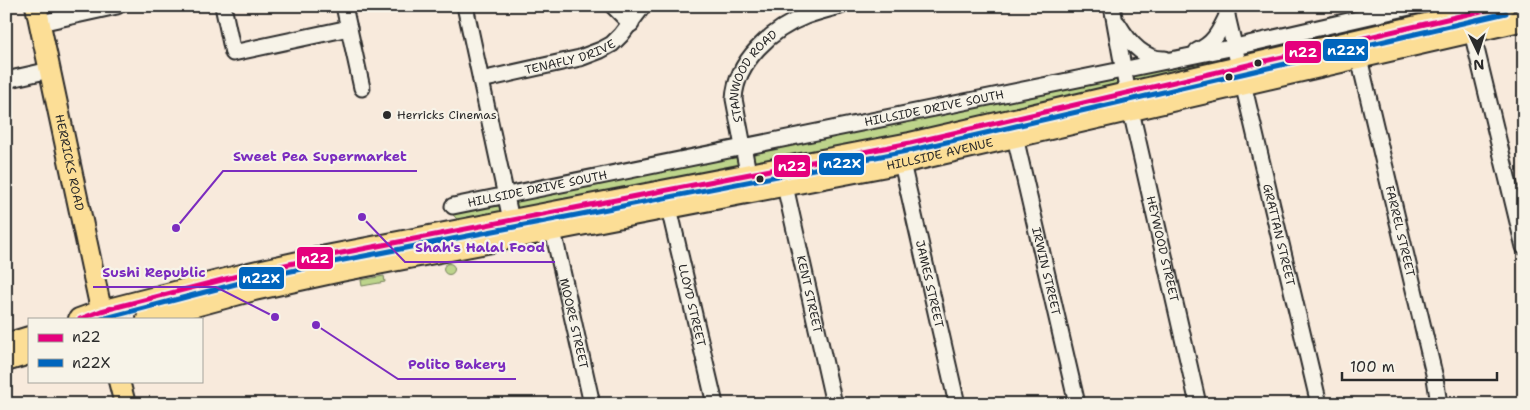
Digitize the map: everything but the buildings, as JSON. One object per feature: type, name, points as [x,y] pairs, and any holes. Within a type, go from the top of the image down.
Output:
[{"type":"main road","name":"HILLSIDE AVENUE","points":[[550,222],[669,208],[750,184],[910,143],[1129,102],[1242,76],[1504,6]]},
{"type":"main road","name":"HERRICKS ROAD","points":[[38,14],[102,315]]},
{"type":"main road","name":"HILLSIDE AVENUE","points":[[1242,76],[1359,58],[1524,20]]},
{"type":"main road","name":"HILLSIDE AVENUE","points":[[85,318],[102,315],[285,265],[513,229],[750,184],[785,186],[902,163],[1015,137],[1129,102]]},
{"type":"main road","name":"HILLSIDE AVENUE","points":[[152,318],[254,290],[513,229]]},
{"type":"main road","points":[[6,344],[28,336]]},
{"type":"main road","points":[[6,361],[28,354]]},
{"type":"main road","points":[[119,382],[125,404]]},
{"type":"street","points":[[38,14],[117,6]]},
{"type":"street","points":[[223,6],[233,54],[349,28]]},
{"type":"street","points":[[344,6],[362,88]]},
{"type":"street","points":[[465,6],[513,229]]},
{"type":"street","points":[[613,6],[631,24]]},
{"type":"street","name":"TENAFLY DRIVE","points":[[481,80],[592,54],[612,44],[631,24],[643,6]]},
{"type":"street","name":"STANWOOD ROAD","points":[[750,184],[734,99],[734,86],[740,71],[750,58],[782,28],[806,16],[840,6]]},
{"type":"street","name":"HILLSIDE DRIVE SOUTH","points":[[453,206],[1235,47],[1414,6]]},
{"type":"street","points":[[1113,11],[1126,38],[1140,51],[1158,59],[1182,58],[1204,49],[1217,38],[1227,11]]},
{"type":"street","name":"HEYWOOD STREET","points":[[1113,11],[1129,102],[1198,404]]},
{"type":"street","name":"GRATTAN STREET","points":[[1227,11],[1319,404]]},
{"type":"street","points":[[1472,32],[1524,247]]},
{"type":"street","name":"FARREL STREET","points":[[1359,58],[1435,378],[1439,404]]},
{"type":"street","points":[[6,80],[50,70]]},
{"type":"street","name":"IRWIN STREET","points":[[1015,137],[1077,404]]},
{"type":"street","name":"JAMES STREET","points":[[902,163],[957,404]]},
{"type":"street","name":"KENT STREET","points":[[785,186],[834,404]]},
{"type":"street","name":"LLOYD STREET","points":[[669,208],[714,404]]},
{"type":"street","name":"MOORE STREET","points":[[550,222],[592,404]]},
{"type":"green space","points":[[1413,6],[1504,6],[466,229],[445,206]]},
{"type":"green space","points":[[449,263],[455,269],[449,275],[443,269]]},
{"type":"green space","points":[[384,276],[385,282],[362,286],[361,280]]},
{"type":"transit line","name":"n22","points":[[83,318],[101,311],[249,273],[321,257],[910,143],[1503,6]]},
{"type":"transit line","name":"n22X","points":[[106,318],[251,280],[323,264],[912,150],[1506,13]]},
{"type":"place","name":"Herricks Cinemas","points":[[387,115]]},
{"type":"place","name":"Shah's Halal Food","points":[[362,217]]},
{"type":"place","name":"Sweet Pea Supermarket","points":[[176,228]]},
{"type":"place","name":"Sushi Republic","points":[[275,317]]},
{"type":"place","name":"Polito Bakery","points":[[316,325]]}]
